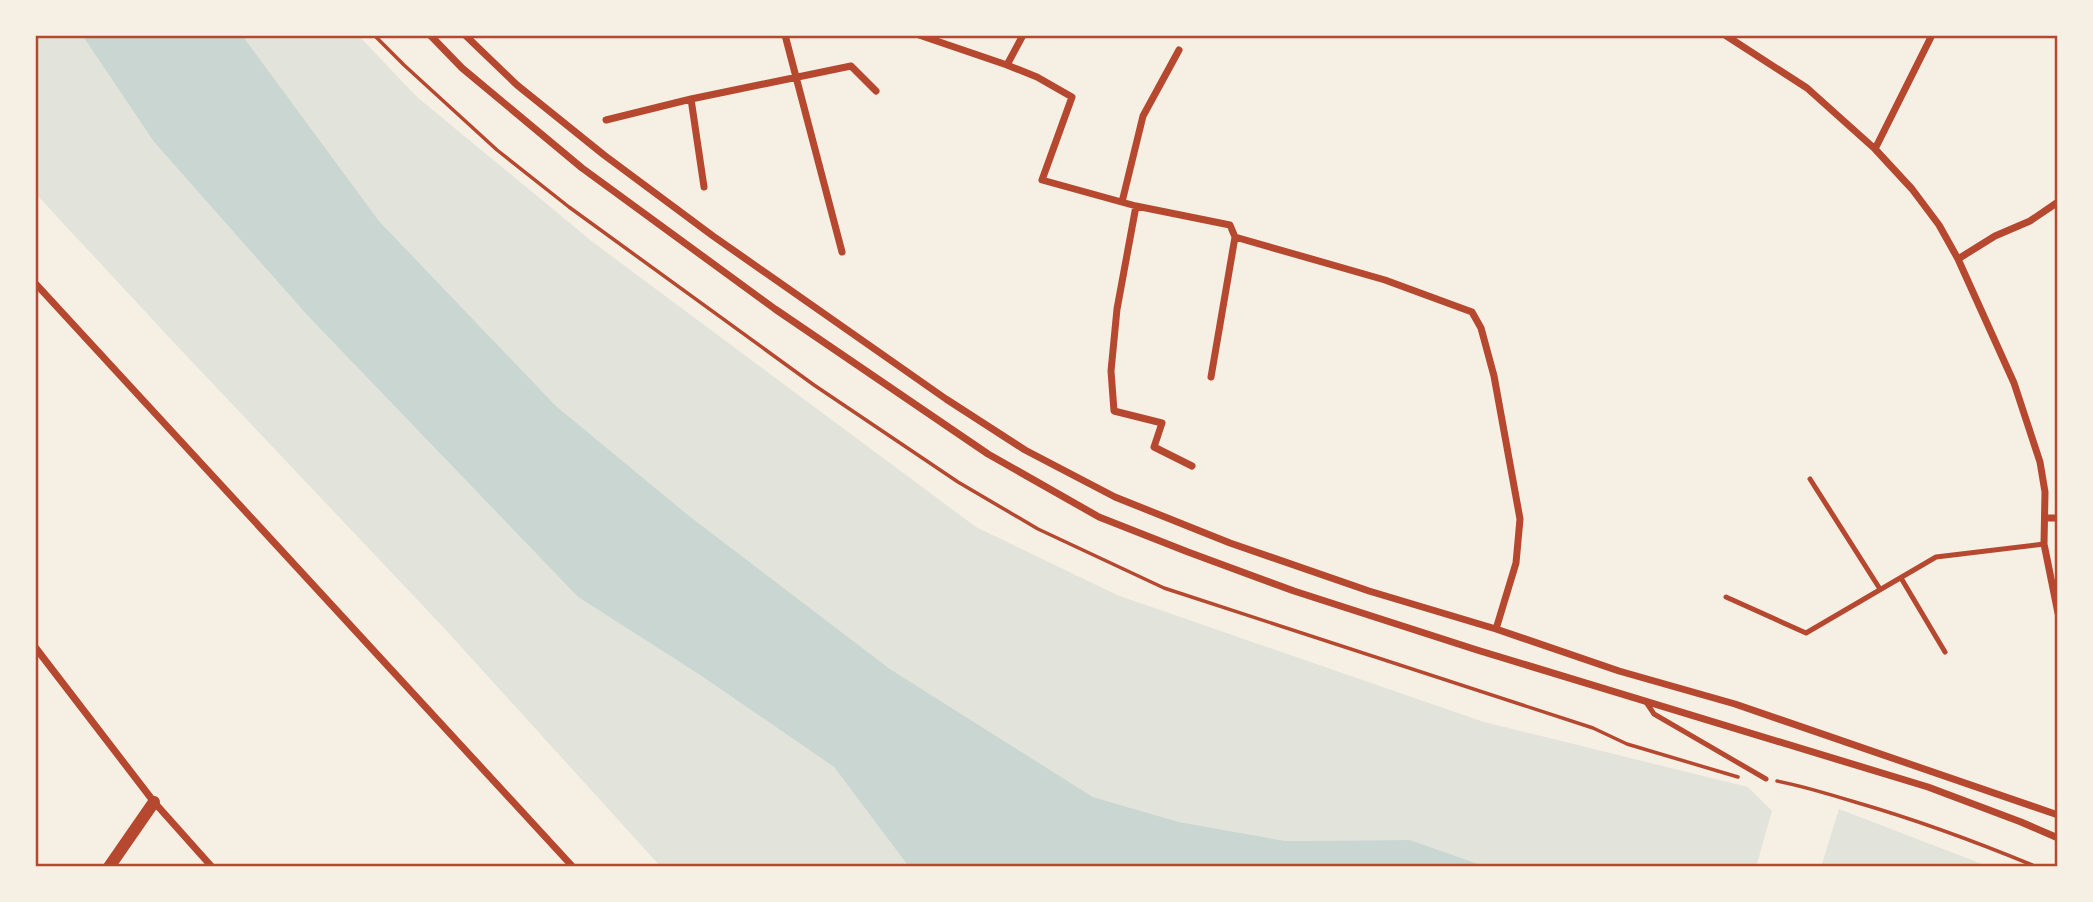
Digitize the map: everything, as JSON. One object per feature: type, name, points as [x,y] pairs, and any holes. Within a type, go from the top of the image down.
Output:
[{"type":"street","points":[[430,35],[462,68],[582,168],[775,309],[988,454],[1099,517],[1294,591],[1477,650],[1928,787],[2058,838]]},
{"type":"street","points":[[465,35],[517,85],[713,236],[946,399],[1025,450],[1115,496],[1230,543],[1369,591],[1748,709],[2058,815]]},
{"type":"street","points":[[785,35],[842,252]]},
{"type":"street","points":[[919,35],[1037,77],[1072,97],[1042,180],[1136,206],[1230,225],[1235,237],[1211,377]]},
{"type":"street","points":[[1007,65],[1023,35]]},
{"type":"street","points":[[1725,35],[1807,88],[1875,149],[1913,189],[1939,225],[1958,259],[2014,383],[2040,462],[2045,492],[2044,544],[2058,613]]},
{"type":"street","points":[[1875,149],[1932,35]]},
{"type":"street","points":[[1122,202],[1143,116],[1179,50]]},
{"type":"street","points":[[606,120],[691,99],[851,66],[876,91]]},
{"type":"street","points":[[691,99],[704,187]]},
{"type":"street","points":[[1958,259],[1995,236],[2030,221],[2058,202]]},
{"type":"street","points":[[1136,206],[1117,309],[1111,371],[1114,411],[1162,423],[1154,447],[1192,466]]},
{"type":"street","points":[[1235,237],[1385,280],[1472,312],[1481,328],[1494,376],[1520,519],[1516,563],[1496,629]]},
{"type":"street","points":[[35,282],[573,867]]},
{"type":"street","points":[[2045,518],[2058,518]]},
{"type":"street","points":[[35,646],[154,802],[212,867]]},
{"type":"street","points":[[109,867],[154,802]]},
{"type":"lane","points":[[1810,479],[1880,589]]},
{"type":"lane","points":[[1726,597],[1806,633],[1936,557],[2044,544]]},
{"type":"lane","points":[[1900,578],[1945,652]]},
{"type":"lane","points":[[1646,701],[1654,714],[1766,779]]},
{"type":"shaded area","points":[[35,35],[82,35],[154,142],[307,315],[578,597],[700,675],[834,767],[909,867],[661,867],[444,628],[35,193]]},
{"type":"shaded area","points":[[82,35],[242,35],[379,221],[556,406],[688,515],[890,669],[1093,797],[1179,822],[1286,841],[1410,840],[1487,867],[909,867],[834,767],[700,675],[578,597],[307,315],[154,142]]},
{"type":"shaded area","points":[[242,35],[358,35],[417,97],[594,243],[976,527],[1117,595],[1484,722],[1748,787],[1772,811],[1756,867],[1487,867],[1410,840],[1286,841],[1179,822],[1093,797],[890,669],[688,515],[556,406],[379,221]]},
{"type":"shaded area","points":[[1839,809],[1990,867],[1821,867]]}]
